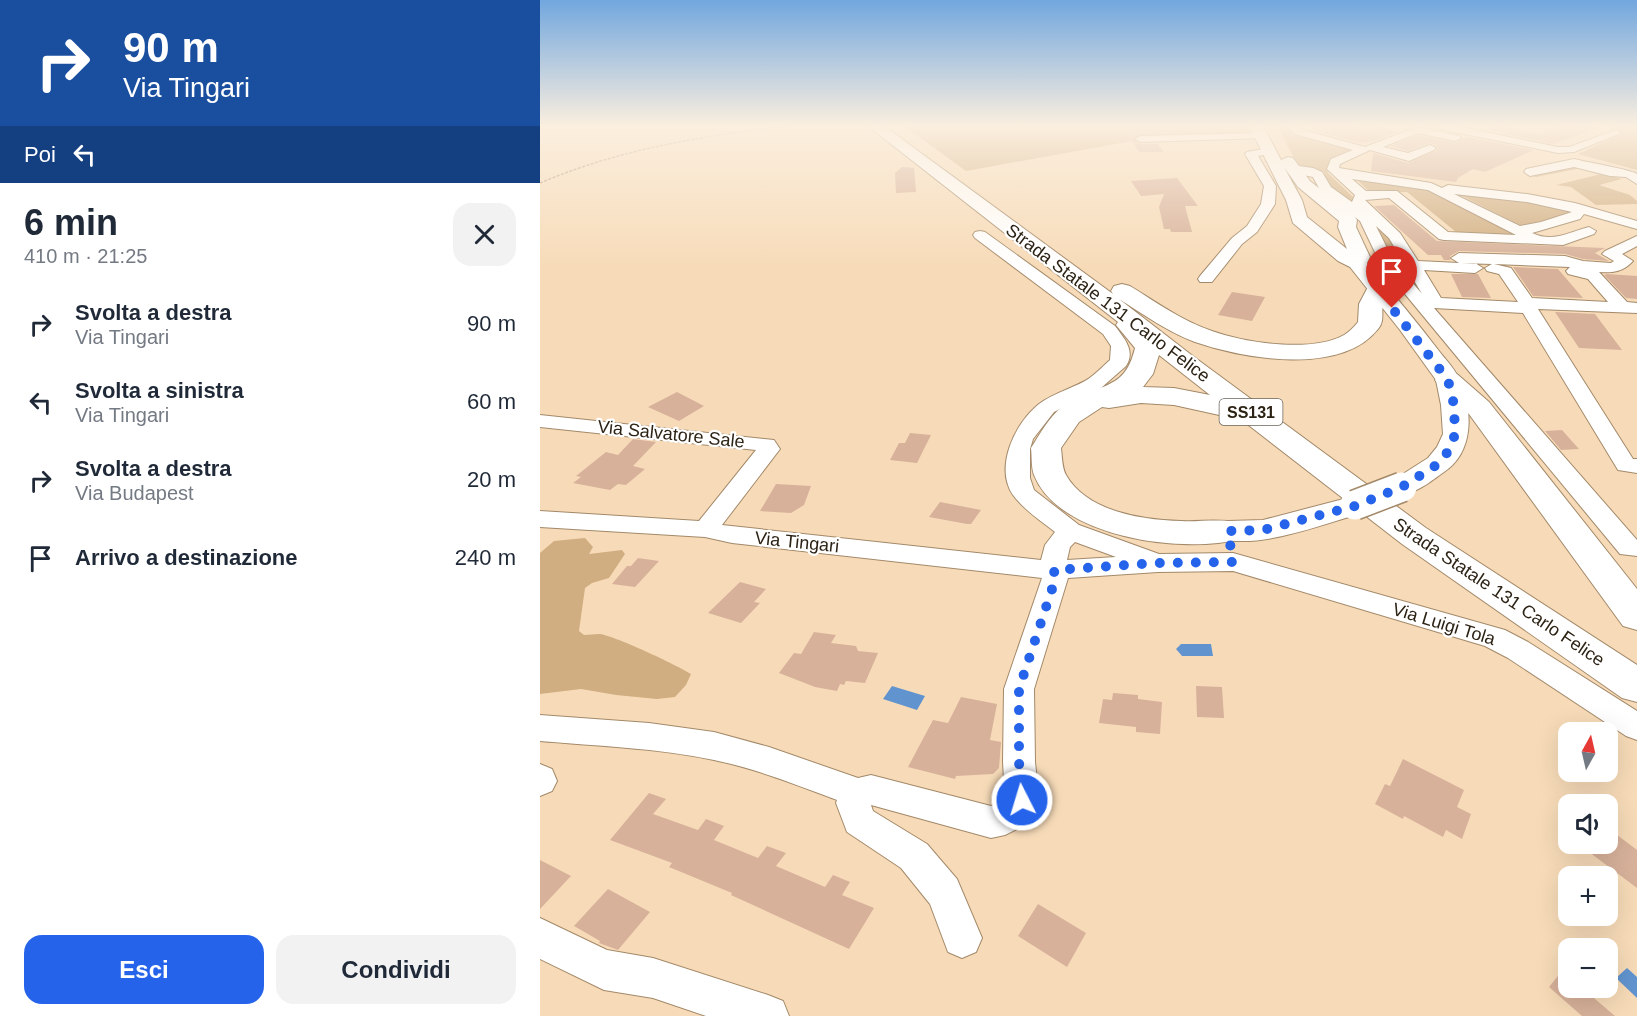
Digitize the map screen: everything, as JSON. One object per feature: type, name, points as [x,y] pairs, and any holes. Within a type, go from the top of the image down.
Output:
[{"type":"highway","name":"Strada Statale 131 Carlo Felice","points":[[941,173],[1449,534],[1637,663]]},
{"type":"highway","name":"Strada Statale 131 Carlo Felice","points":[[949,173],[1071,266],[1185,363],[1414,536],[1637,686]]},
{"type":"highway","points":[[1071,266],[1188,330],[1228,343],[1273,351],[1320,350],[1354,340],[1370,324],[1371,304],[1377,290]]},
{"type":"highway","points":[[1071,266],[1148,347],[1142,374],[1130,384],[1078,408],[1060,425],[1046,447],[1051,478],[1073,503],[1095,515],[1125,525],[1193,534],[1228,531]]},
{"type":"highway","points":[[1448,380],[1479,408],[1637,616]]},
{"type":"highway","points":[[1078,408],[1123,396],[1160,395],[1202,400],[1237,412],[1300,449]]},
{"type":"main road","points":[[1228,531],[1263,530],[1355,506],[1402,487],[1438,464],[1450,449],[1455,434],[1454,405],[1448,380],[1408,325],[1357,263],[1345,257],[1301,218],[1279,173]]},
{"type":"main road","points":[[1296,173],[1330,208],[1346,218],[1360,257],[1357,263]]},
{"type":"main road","points":[[1301,218],[1308,207],[1330,208]]},
{"type":"main road","points":[[1301,218],[1328,230],[1340,230],[1347,226]]},
{"type":"street","points":[[1206,279],[1237,241],[1252,229],[1268,204],[1270,186],[1263,173]]},
{"type":"street","points":[[1315,173],[1326,189],[1366,219],[1380,252],[1393,271],[1629,548],[1637,548]]},
{"type":"street","points":[[1336,173],[1362,195],[1392,194],[1444,236],[1563,241],[1589,231]]},
{"type":"street","points":[[1339,173],[1527,198],[1575,207],[1637,225]]},
{"type":"street","points":[[1616,173],[1633,177]]},
{"type":"street","points":[[1431,187],[1538,241]]},
{"type":"street","points":[[1362,195],[1358,201],[1395,236],[1436,303],[1630,308]]},
{"type":"street","points":[[1519,231],[1575,216],[1579,212],[1575,207]]},
{"type":"street","name":"Via Tingari","points":[[980,235],[1109,330],[1120,346],[1119,362],[1094,384],[1047,408],[1034,421],[1022,439],[1019,449],[1019,478],[1023,492],[1032,502],[1070,531],[1158,563]]},
{"type":"street","points":[[1459,258],[1494,266],[1558,260],[1593,268],[1614,268],[1625,261],[1610,254],[1637,240]]},
{"type":"street","points":[[1558,260],[1571,270],[1593,275],[1630,308]]},
{"type":"street","points":[[1414,265],[1494,266],[1593,275]]},
{"type":"street","points":[[1494,266],[1528,305],[1633,471]]},
{"type":"street","name":"Via Salvatore Sale","points":[[540,421],[766,445],[769,449],[705,529]]},
{"type":"street","name":"Via Tingari","points":[[540,519],[705,529],[732,535],[1054,570],[1158,563],[1233,562]]},
{"type":"street","points":[[540,728],[616,732],[713,746],[758,757],[858,793],[871,790],[983,821],[998,821],[1013,814],[1022,800],[1019,762],[1019,689],[1055,580],[1054,570],[1058,545],[1070,531]]},
{"type":"street","points":[[1228,531],[1233,562]]},
{"type":"street","name":"Via Luigi Tola","points":[[1233,562],[1495,638],[1518,650],[1637,727]]},
{"type":"street","points":[[858,793],[853,803],[859,820],[914,856],[944,892],[962,938]]},
{"type":"street","points":[[540,938],[604,970],[653,978],[768,1016]]},
{"type":"path","points":[[540,183],[562,173]]},
{"type":"shaded area","points":[[1324,173],[1328,173],[1394,236],[1434,303],[1424,305],[1389,263],[1373,226],[1328,187]]},
{"type":"shaded area","points":[[1534,173],[1554,173],[1536,177],[1527,175]]},
{"type":"shaded area","points":[[1599,173],[1622,179],[1599,185],[1630,195],[1637,201],[1637,204],[1596,205],[1571,187],[1556,185],[1601,174]]},
{"type":"shaded area","points":[[1354,177],[1428,188],[1503,229],[1509,228],[1523,236],[1456,232],[1407,192],[1371,193]]},
{"type":"shaded area","points":[[1442,190],[1535,201],[1573,213],[1522,226],[1462,196],[1455,197]]},
{"type":"shaded area","points":[[585,538],[593,547],[589,554],[622,550],[625,554],[609,578],[592,583],[585,588],[579,631],[584,635],[599,634],[617,639],[691,674],[686,685],[675,697],[657,699],[581,689],[540,694],[540,553],[554,541]]},
{"type":"water","points":[[1181,644],[1211,644],[1213,656],[1182,656],[1176,649]]},
{"type":"water","points":[[892,686],[925,696],[917,710],[883,699]]},
{"type":"water","points":[[1627,968],[1637,977],[1637,998],[1618,980],[1618,976]]},
{"type":"building","points":[[895,173],[914,173],[916,192],[896,193]]},
{"type":"building","points":[[1390,173],[1466,173],[1456,182]]},
{"type":"building","points":[[1177,178],[1198,206],[1185,206],[1192,232],[1171,232],[1170,229],[1164,229],[1159,207],[1164,194],[1141,196],[1131,181]]},
{"type":"building","points":[[1394,205],[1437,241],[1605,248],[1595,253],[1609,261],[1583,259],[1565,254],[1459,251],[1450,256],[1450,260],[1444,260],[1441,255],[1428,255],[1374,206]]},
{"type":"building","points":[[1513,267],[1558,269],[1583,298],[1533,296]]},
{"type":"building","points":[[1451,274],[1478,274],[1491,298],[1462,297]]},
{"type":"building","points":[[1604,275],[1637,276],[1637,299],[1626,298]]},
{"type":"building","points":[[1232,292],[1265,297],[1252,321],[1218,315]]},
{"type":"building","points":[[1555,312],[1595,314],[1622,350],[1579,348]]},
{"type":"building","points":[[677,392],[704,406],[679,421],[648,407]]},
{"type":"building","points":[[1562,430],[1579,449],[1561,450],[1545,431]]},
{"type":"building","points":[[910,433],[931,435],[917,463],[890,460],[899,443],[905,443]]},
{"type":"building","points":[[633,439],[656,442],[633,466],[645,469],[626,485],[618,484],[610,490],[573,483],[581,477],[576,476],[606,452],[618,455]]},
{"type":"building","points":[[776,484],[811,486],[804,505],[791,513],[760,511]]},
{"type":"building","points":[[940,502],[981,510],[971,524],[929,517]]},
{"type":"building","points":[[638,558],[659,561],[635,587],[612,584],[627,566],[631,566]]},
{"type":"building","points":[[740,582],[766,589],[754,602],[760,603],[741,623],[708,613]]},
{"type":"building","points":[[814,632],[836,635],[831,643],[856,646],[858,651],[878,653],[865,683],[846,681],[844,685],[840,684],[837,691],[815,687],[779,673],[794,653],[801,654]]},
{"type":"building","points":[[1196,686],[1222,687],[1224,718],[1197,717]]},
{"type":"building","points":[[1113,693],[1138,695],[1138,699],[1162,702],[1160,734],[1136,732],[1136,727],[1099,723],[1103,699],[1112,700]]},
{"type":"building","points":[[961,697],[997,704],[990,740],[1001,742],[999,768],[993,774],[956,776],[955,779],[908,767],[933,720],[948,723]]},
{"type":"building","points":[[1403,759],[1464,790],[1457,807],[1471,814],[1462,839],[1446,830],[1443,837],[1404,816],[1403,819],[1375,804],[1385,784],[1390,786]]},
{"type":"building","points":[[649,793],[666,799],[653,814],[698,830],[706,819],[724,826],[714,840],[758,858],[767,846],[786,853],[776,866],[825,887],[833,875],[850,882],[842,895],[874,908],[849,949],[731,895],[732,893],[669,867],[672,863],[610,840]]},
{"type":"building","points":[[1618,836],[1637,850],[1637,888],[1618,874],[1618,866],[1608,866],[1592,854],[1618,854]]},
{"type":"building","points":[[540,860],[571,876],[540,909]]},
{"type":"building","points":[[608,889],[650,912],[618,950],[599,943],[600,941],[574,926]]},
{"type":"building","points":[[1038,904],[1086,933],[1067,967],[1018,936]]},
{"type":"building","points":[[1558,976],[1558,995],[1549,987]]},
{"type":"building","points":[[1562,998],[1594,998],[1615,1016],[1582,1016]]},
{"type":"route","points":[[1022,800],[1019,762],[1019,689],[1055,580],[1054,570],[1158,563],[1233,562],[1228,531],[1263,530],[1355,506],[1402,487],[1422,476],[1438,464],[1450,449],[1455,434],[1454,405],[1448,380],[1408,325],[1392,308]]}]
